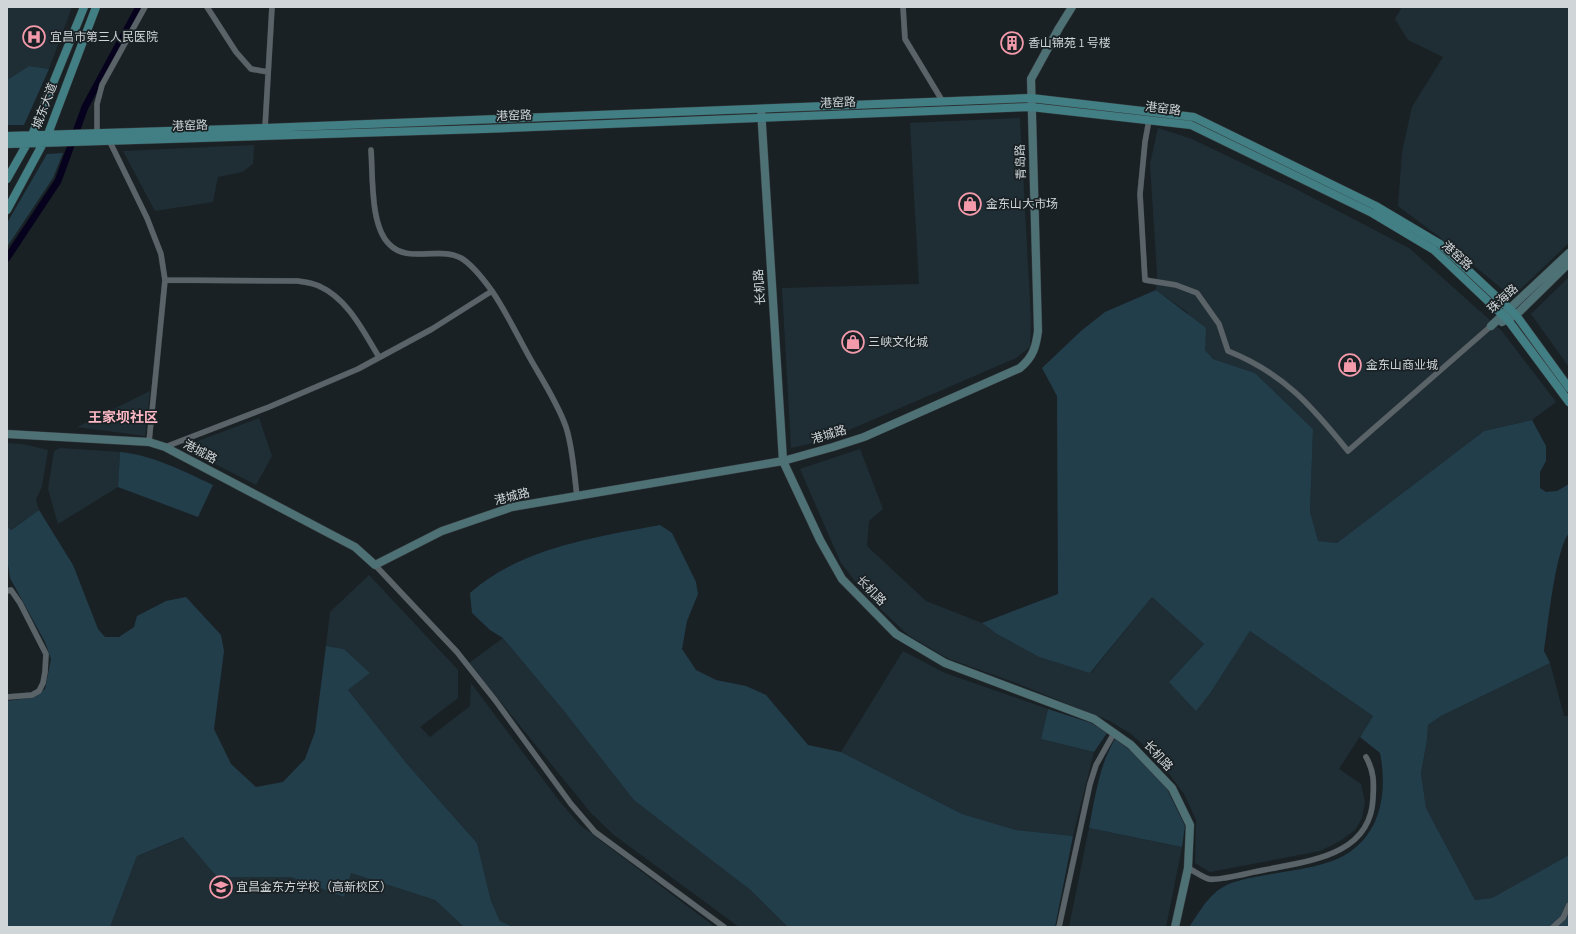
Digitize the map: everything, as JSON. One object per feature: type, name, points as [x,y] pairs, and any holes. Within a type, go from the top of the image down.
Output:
[{"type":"main road","name":"城东大道","points":[[7,179],[32,135],[84,7]]},
{"type":"main road","name":"城东大道","points":[[7,210],[48,134],[96,7]]},
{"type":"main road","name":"港窑路","points":[[7,144],[43,143],[61,138],[93,136],[265,128],[944,102],[1031,102],[1194,117],[1376,206],[1434,240],[1512,312],[1569,388]]},
{"type":"main road","name":"港窑路","points":[[93,136],[109,140],[483,130],[762,118],[1031,102],[1191,125],[1372,213],[1434,250],[1506,318],[1569,402]]},
{"type":"main road","name":"港窑路","points":[[7,136],[48,134],[61,138]]},
{"type":"street","points":[[93,136],[97,104],[102,85],[145,7]]},
{"type":"street","points":[[207,7],[236,52],[251,69],[268,72]]},
{"type":"street","points":[[265,128],[272,7]]},
{"type":"street","points":[[903,7],[906,39],[944,102]]},
{"type":"street","name":"青岛路","points":[[1035,350],[1038,331],[1031,79],[1072,7]]},
{"type":"street","name":"长机路","points":[[761,109],[783,461],[820,540],[842,579],[896,634],[945,664],[1094,719],[1132,744],[1172,788],[1190,825],[1188,868],[1175,927]]},
{"type":"street","points":[[1149,120],[1145,142],[1140,194],[1145,280],[1176,285],[1197,293],[1219,324],[1228,351],[1250,360],[1290,386],[1320,417],[1348,451],[1491,326]]},
{"type":"street","points":[[109,140],[147,218],[161,254],[165,280],[149,442]]},
{"type":"street","points":[[371,150],[376,218],[380,230],[388,244],[399,252],[413,255],[442,254],[460,258],[473,268],[492,291],[566,426],[573,461],[577,496]]},
{"type":"street","name":"珠海路","points":[[1491,326],[1506,318],[1569,253]]},
{"type":"street","name":"珠海路","points":[[1512,312],[1569,263]]},
{"type":"street","points":[[165,280],[298,281],[319,285],[334,295],[350,311],[379,357]]},
{"type":"street","points":[[164,447],[269,407],[358,369],[432,329],[492,291]]},
{"type":"street","name":"港城路","points":[[7,434],[149,442],[164,447],[355,547],[375,565],[442,531],[505,509],[783,461],[864,437],[1020,368],[1028,361],[1035,350]]},
{"type":"street","points":[[375,565],[457,652],[495,700],[571,804],[595,832],[724,927]]},
{"type":"street","points":[[7,591],[11,590],[20,603],[46,654],[45,672],[39,691],[32,695],[7,697]]},
{"type":"street","points":[[1060,927],[1090,784],[1096,765],[1114,733]]},
{"type":"street","points":[[1188,868],[1209,879],[1318,859],[1338,851],[1352,842],[1363,829],[1370,816],[1374,778],[1366,757]]},
{"type":"street","points":[[1553,927],[1563,918],[1569,905]]},
{"type":"shaded area","name":"宜昌市第三人民医院","points":[[7,7],[72,7],[49,69],[29,66],[7,80]]},
{"type":"shaded area","points":[[1402,7],[1569,7],[1569,243],[1512,297],[1438,236],[1398,206],[1402,152],[1412,107],[1443,57],[1408,40],[1395,19]]},
{"type":"shaded area","points":[[29,66],[49,69],[24,125],[7,125],[7,80]]},
{"type":"shaded area","points":[[1020,118],[1031,320],[1030,347],[1016,358],[826,440],[791,448],[782,288],[919,284],[910,123]]},
{"type":"shaded area","name":"金东山商业城","points":[[1158,128],[1192,139],[1294,188],[1409,248],[1501,330],[1556,402],[1532,420],[1484,431],[1337,543],[1317,541],[1310,512],[1313,429],[1255,373],[1213,359],[1205,350],[1187,312],[1156,290],[1157,273],[1150,164]]},
{"type":"shaded area","points":[[254,145],[253,164],[242,172],[218,177],[213,202],[155,211],[123,151]]},
{"type":"shaded area","points":[[63,153],[53,178],[7,247],[7,223],[47,154]]},
{"type":"shaded area","points":[[1569,277],[1569,367],[1531,314]]},
{"type":"shaded area","points":[[1156,290],[1206,328],[1205,350],[1213,359],[1255,373],[1313,429],[1310,512],[1318,541],[1337,543],[1484,431],[1532,420],[1546,446],[1546,461],[1540,472],[1540,488],[1546,492],[1557,491],[1569,484],[1569,533],[1564,542],[1556,572],[1544,651],[1550,663],[1441,716],[1428,725],[1421,773],[1426,808],[1475,900],[1492,898],[1569,855],[1569,927],[1189,927],[1211,896],[1220,889],[1232,883],[1329,862],[1346,855],[1359,845],[1369,832],[1376,818],[1381,803],[1383,787],[1380,753],[1360,737],[1373,716],[1250,631],[1211,692],[1196,711],[1169,682],[1204,644],[1152,597],[1090,673],[1039,657],[997,634],[982,623],[1058,594],[1057,396],[1042,368],[1081,331],[1105,312]]},
{"type":"shaded area","name":"王家坝社区","points":[[150,391],[145,436],[77,427]]},
{"type":"shaded area","points":[[259,418],[272,456],[256,485],[182,447]]},
{"type":"shaded area","points":[[7,443],[23,444],[48,450],[42,486],[36,500],[39,510],[10,530],[7,527]]},
{"type":"shaded area","points":[[60,448],[120,452],[118,487],[58,524],[48,489],[54,451]]},
{"type":"shaded area","points":[[860,449],[883,509],[869,521],[867,546],[926,601],[982,623],[997,634],[1039,657],[1091,673],[1152,597],[1204,644],[1169,682],[1211,692],[1250,631],[1373,716],[1339,769],[1361,784],[1365,802],[1362,818],[1355,830],[1340,841],[1320,851],[1210,872],[1195,863],[1196,820],[1184,794],[1165,768],[1149,750],[1131,734],[1110,721],[1016,683],[947,658],[908,635],[866,595],[841,563],[800,469]]},
{"type":"shaded area","points":[[120,452],[144,456],[156,460],[213,485],[198,517],[118,487]]},
{"type":"shaded area","points":[[39,510],[73,565],[98,629],[105,637],[119,637],[134,627],[137,616],[166,601],[186,597],[221,635],[224,651],[214,729],[231,764],[256,787],[283,782],[305,759],[315,732],[326,646],[344,649],[370,673],[348,690],[407,764],[477,843],[491,901],[500,921],[513,927],[464,927],[435,900],[351,873],[344,897],[291,877],[217,877],[183,837],[137,856],[110,927],[7,927],[7,701],[34,697],[45,689],[51,659],[45,642],[10,578],[7,557],[7,527],[11,530]]},
{"type":"shaded area","points":[[660,525],[672,533],[696,582],[698,594],[687,621],[682,649],[696,670],[716,680],[746,686],[766,695],[808,745],[841,752],[962,814],[1016,830],[1073,836],[1055,927],[788,927],[748,888],[634,800],[564,711],[503,638],[490,630],[472,613],[470,593],[490,578],[512,565],[535,555],[610,534]]},
{"type":"shaded area","points":[[369,575],[458,670],[458,698],[420,727],[430,737],[470,706],[471,683],[560,802],[580,825],[715,927],[513,927],[500,921],[491,901],[477,843],[407,764],[348,690],[370,673],[344,649],[326,646],[330,612]]},
{"type":"shaded area","points":[[503,638],[564,711],[788,927],[739,927],[614,835],[591,813],[469,663]]},
{"type":"shaded area","points":[[903,651],[945,673],[1048,709],[1041,739],[1094,752],[1073,836],[1016,830],[962,814],[841,752]]},
{"type":"shaded area","points":[[1550,663],[1564,716],[1569,716],[1569,855],[1492,898],[1475,900],[1426,808],[1421,773],[1428,725],[1441,716]]},
{"type":"shaded area","points":[[1048,709],[1091,723],[1107,733],[1094,752],[1041,739]]},
{"type":"shaded area","points":[[1115,739],[1131,751],[1167,789],[1185,826],[1182,847],[1089,828],[1101,771]]},
{"type":"shaded area","points":[[1089,828],[1182,847],[1166,927],[1069,927]]},
{"type":"shaded area","name":"宜昌金东方学校（高新校区）","points":[[184,837],[217,877],[291,877],[344,897],[351,873],[435,900],[464,927],[110,927],[137,856]]},
{"type":"waterway","points":[[7,258],[58,181],[85,107],[139,7]]},
{"type":"place","name":"宜昌市第三人民医院","points":[[34,37]]},
{"type":"place","name":"香山锦苑 1 号楼","points":[[1012,43]]},
{"type":"place","name":"金东山大市场","points":[[970,204]]},
{"type":"place","name":"三峡文化城","points":[[853,342]]},
{"type":"place","name":"金东山商业城","points":[[1350,365]]},
{"type":"place","name":"宜昌金东方学校（高新校区）","points":[[221,887]]},
{"type":"district","name":"王家坝社区","points":[[123,418]]}]
